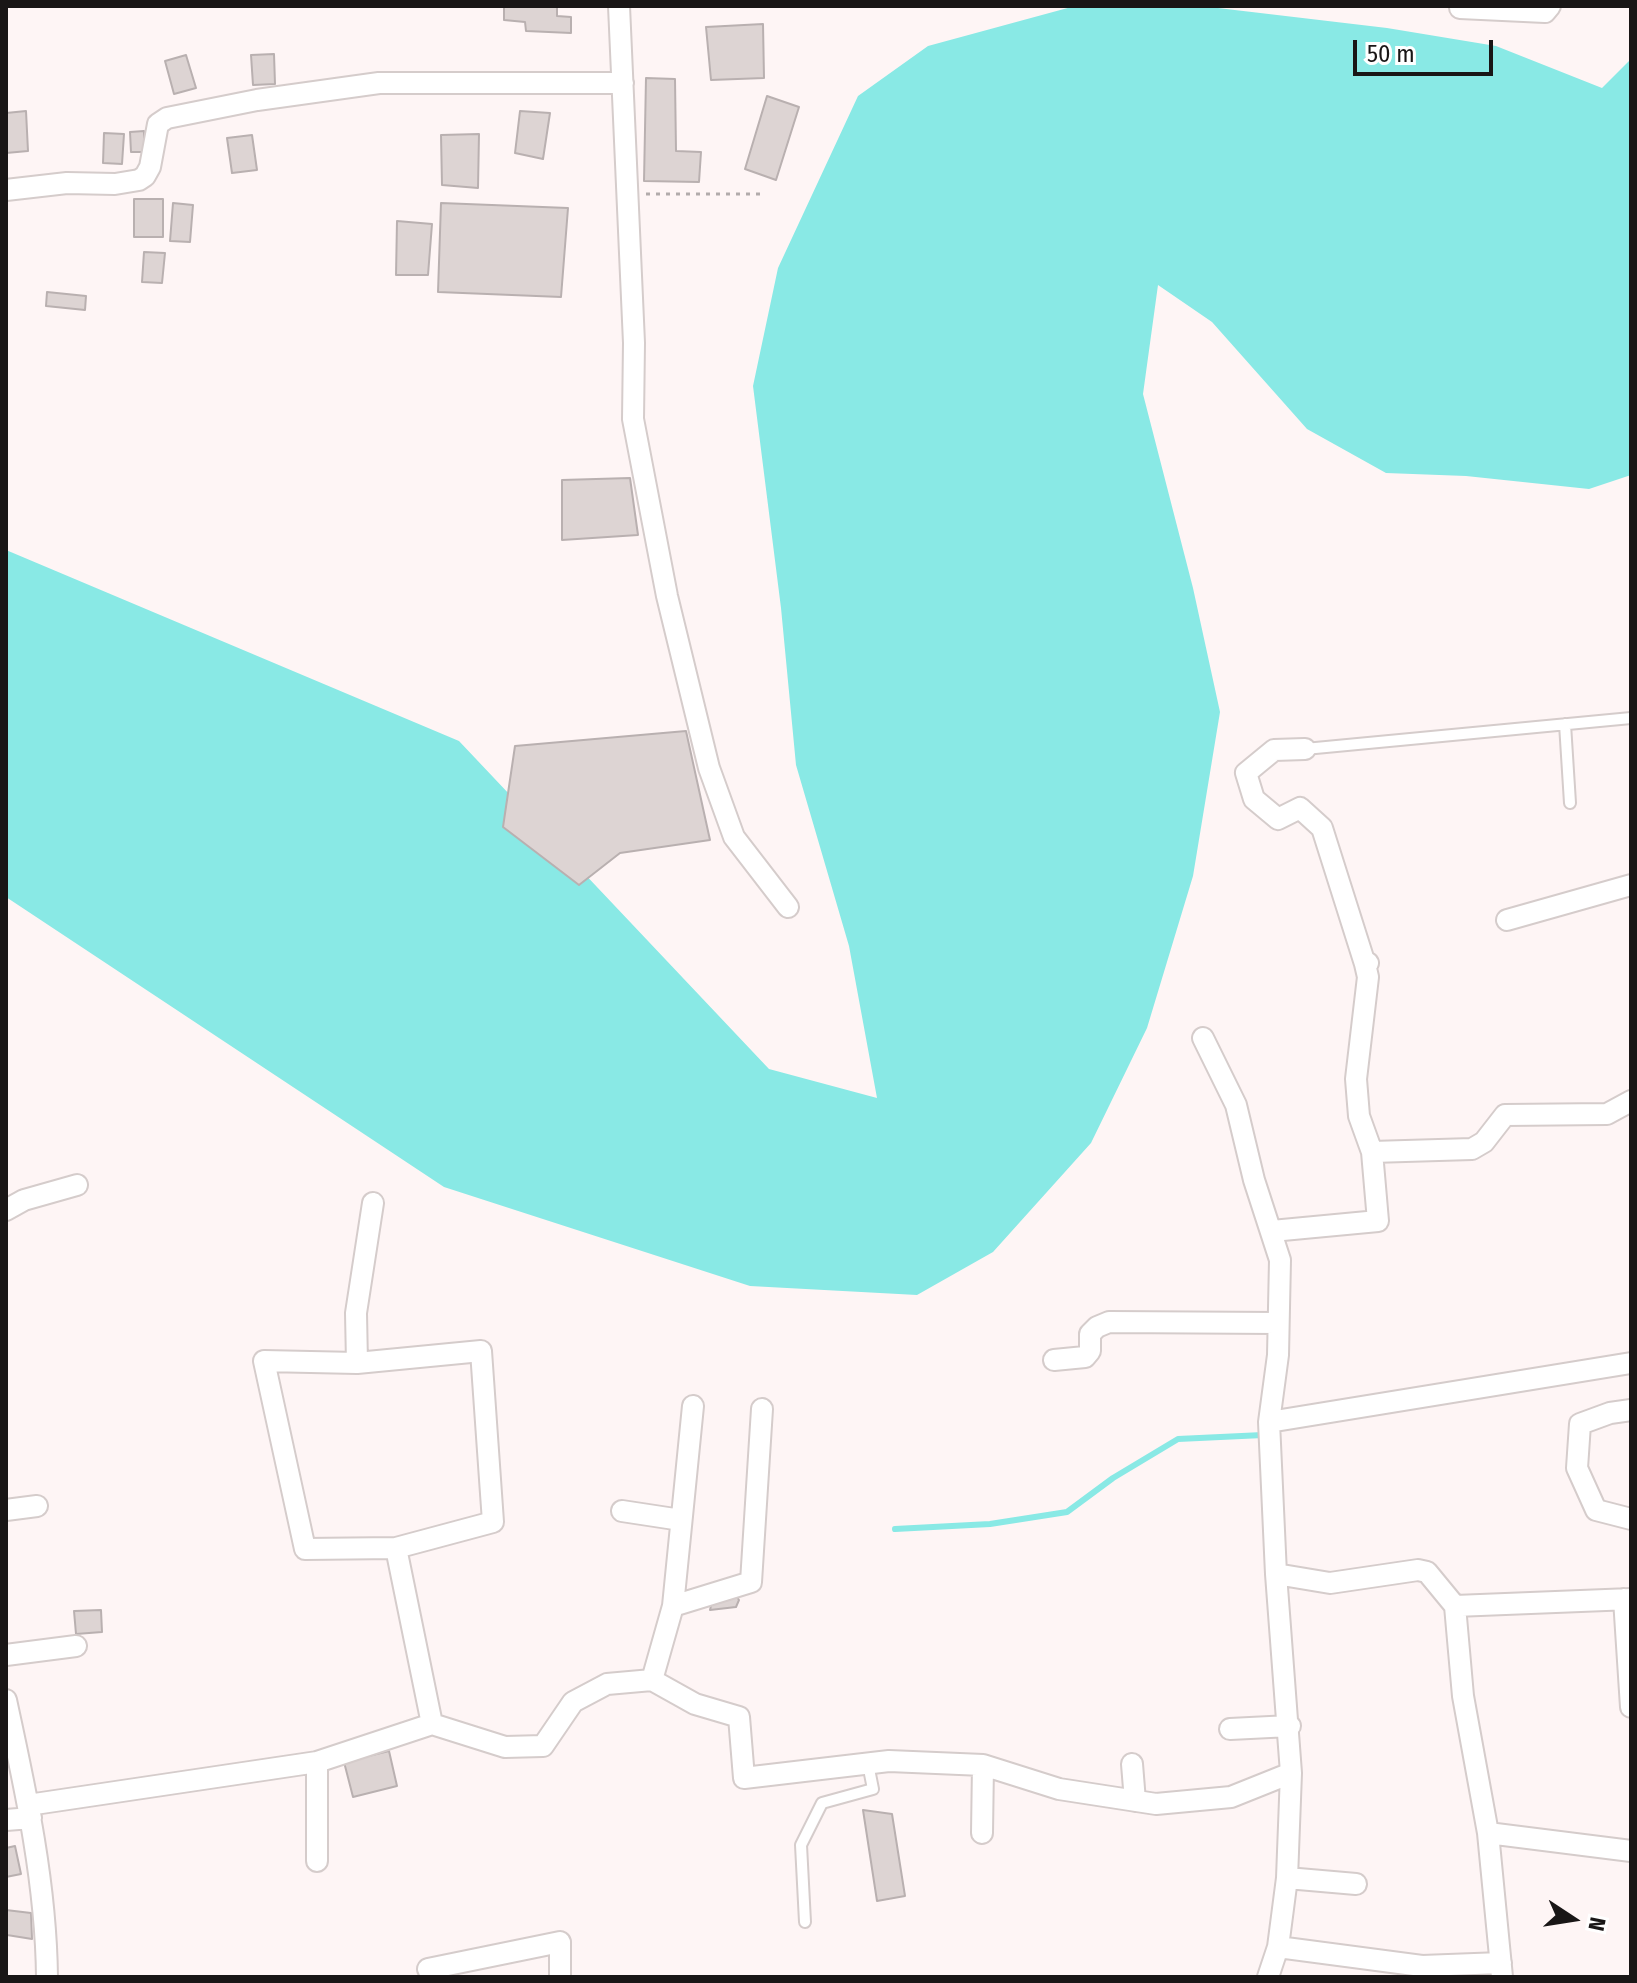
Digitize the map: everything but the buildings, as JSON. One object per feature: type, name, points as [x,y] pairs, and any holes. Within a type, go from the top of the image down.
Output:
[{"type":"street","points":[[619,6],[634,343],[633,419],[677,643],[709,768],[734,837],[788,907]]},
{"type":"street","points":[[1460,8],[1545,12],[1550,6]]},
{"type":"street","points":[[6,190],[67,183],[115,184],[139,180],[150,167],[158,124],[167,118],[257,100],[379,83],[623,83]]},
{"type":"street","points":[[1272,1231],[1378,1221],[1372,1152],[1359,1116],[1356,1079],[1368,977],[1366,963],[1322,828],[1300,808],[1278,819],[1254,799],[1246,773],[1274,750],[1305,749]]},
{"type":"street","points":[[1507,920],[1631,885]]},
{"type":"street","points":[[1203,1038],[1236,1105],[1254,1180],[1280,1260],[1278,1355],[1269,1422],[1276,1574],[1290,1726],[1291,1773],[1287,1878],[1278,1947],[1268,1977]]},
{"type":"street","points":[[1372,1152],[1472,1149],[1484,1142],[1505,1115],[1607,1114],[1631,1101]]},
{"type":"street","points":[[6,1210],[24,1200],[77,1185]]},
{"type":"street","points":[[357,1363],[356,1313],[373,1203]]},
{"type":"street","points":[[1054,1360],[1085,1357],[1090,1351],[1090,1334],[1109,1322],[1278,1323]]},
{"type":"street","points":[[481,1351],[493,1522],[396,1548],[305,1549],[264,1361],[357,1363],[481,1351]]},
{"type":"street","points":[[1269,1422],[1631,1363]]},
{"type":"street","points":[[652,1680],[673,1606],[693,1406]]},
{"type":"street","points":[[673,1606],[751,1582],[762,1409]]},
{"type":"street","points":[[1631,1410],[1610,1413],[1580,1424],[1577,1468],[1596,1510],[1631,1519]]},
{"type":"street","points":[[6,1510],[37,1506]]},
{"type":"street","points":[[622,1511],[681,1520]]},
{"type":"street","points":[[396,1548],[432,1724]]},
{"type":"street","points":[[1276,1574],[1330,1583],[1418,1570],[1427,1572],[1455,1606],[1463,1696],[1488,1833],[1501,1970],[1422,1966],[1278,1947]]},
{"type":"street","points":[[1455,1606],[1627,1599],[1631,1707]]},
{"type":"street","points":[[6,1655],[76,1646]]},
{"type":"street","points":[[6,1820],[30,1812],[317,1762],[432,1724],[505,1747],[543,1746],[573,1702],[607,1684],[652,1680],[695,1704],[739,1717],[744,1778],[889,1761],[983,1765],[1059,1789],[1156,1804],[1231,1797],[1291,1773]]},
{"type":"street","points":[[6,1700],[30,1812],[46,1936],[47,1977]]},
{"type":"street","points":[[1230,1729],[1290,1726]]},
{"type":"street","points":[[317,1762],[317,1861]]},
{"type":"street","points":[[1132,1764],[1135,1801]]},
{"type":"street","points":[[982,1833],[983,1765]]},
{"type":"street","points":[[1488,1833],[1631,1851]]},
{"type":"street","points":[[1287,1878],[1356,1884]]},
{"type":"street","points":[[428,1969],[560,1942],[560,1977]]},
{"type":"lane","points":[[1305,749],[1631,718]]},
{"type":"lane","points":[[1565,724],[1570,803]]},
{"type":"lane","points":[[805,1922],[801,1845],[822,1803],[873,1789],[868,1764]]},
{"type":"path","points":[[626,194],[760,194]]},
{"type":"water","points":[[1075,6],[1201,6],[1387,28],[1496,46],[1602,88],[1631,59],[1631,475],[1589,489],[1466,476],[1386,473],[1307,429],[1212,322],[1158,285],[1143,394],[1193,588],[1220,712],[1193,876],[1147,1028],[1091,1143],[993,1252],[917,1295],[750,1286],[444,1187],[6,897],[6,550],[459,741],[769,1069],[877,1098],[849,946],[796,765],[781,608],[753,386],[778,268],[858,96],[928,46]]},
{"type":"waterway","points":[[895,1529],[990,1524],[1067,1512],[1113,1478],[1178,1439],[1263,1435]]}]
